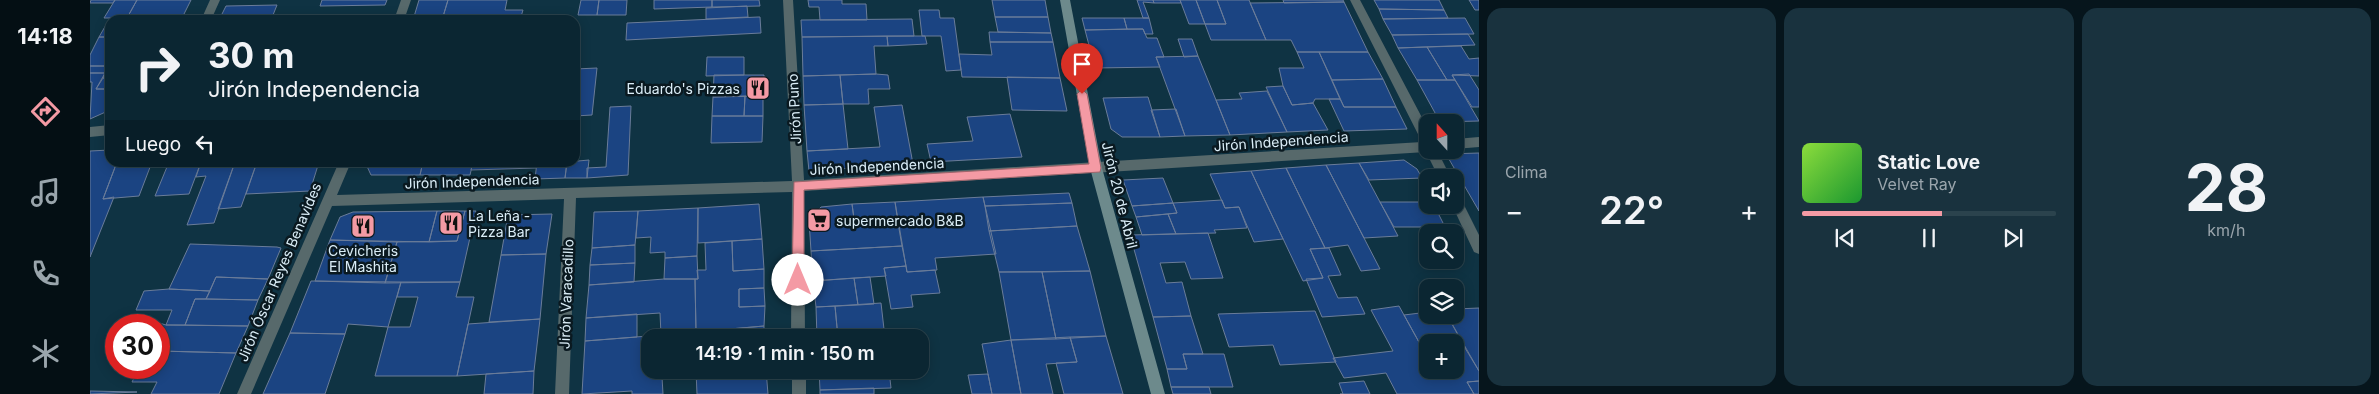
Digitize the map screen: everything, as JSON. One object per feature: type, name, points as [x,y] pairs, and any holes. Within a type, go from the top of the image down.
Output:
[{"type":"street","points":[[208,15],[215,0]]},
{"type":"street","points":[[401,15],[406,0]]},
{"type":"street","name":"Jirón Puno","points":[[788,0],[798,186],[798,329]]},
{"type":"street","name":"Jirón 20 de Abril","points":[[1065,0],[1096,168],[1158,394]]},
{"type":"street","points":[[1355,0],[1419,124]]},
{"type":"street","points":[[90,132],[105,130]]},
{"type":"street","points":[[1464,143],[1479,142]]},
{"type":"street","name":"Jirón Independencia","points":[[327,201],[798,186],[1419,148]]},
{"type":"street","name":"Jirón Óscar Reyes Benavides","points":[[244,394],[343,167]]},
{"type":"street","name":"Jirón Varacadillo","points":[[562,394],[570,193]]},
{"type":"street","points":[[1463,214],[1479,248]]},
{"type":"street","points":[[799,379],[799,394]]},
{"type":"building","points":[[91,0],[115,0],[113,3],[90,3]]},
{"type":"building","points":[[115,0],[137,0],[129,15],[106,15]]},
{"type":"building","points":[[137,0],[191,0],[184,15],[129,15]]},
{"type":"building","points":[[322,0],[387,0],[385,5],[320,6]]},
{"type":"building","points":[[419,0],[448,0],[444,15],[414,15]]},
{"type":"building","points":[[448,0],[507,0],[505,10],[523,10],[522,15],[444,15]]},
{"type":"building","points":[[581,0],[599,0],[597,15],[578,15]]},
{"type":"building","points":[[599,0],[627,0],[626,15],[597,15]]},
{"type":"building","points":[[654,0],[712,0],[712,7],[654,9]]},
{"type":"building","points":[[712,0],[759,0],[760,6],[712,7]]},
{"type":"building","points":[[808,0],[842,0],[842,4],[866,4],[867,20],[820,20],[819,7],[809,7]]},
{"type":"building","points":[[992,0],[1045,0],[1048,17],[995,17]]},
{"type":"building","points":[[1137,0],[1153,0],[1154,3],[1143,2],[1149,18],[1143,18]]},
{"type":"building","points":[[1153,0],[1180,0],[1181,3],[1154,3]]},
{"type":"building","points":[[1180,0],[1196,0],[1205,24],[1189,24]]},
{"type":"building","points":[[1196,0],[1217,0],[1226,24],[1205,24]]},
{"type":"building","points":[[1217,0],[1249,0],[1266,40],[1211,40],[1205,24],[1226,24]]},
{"type":"building","points":[[1283,0],[1343,0],[1344,2],[1284,3]]},
{"type":"building","points":[[1374,0],[1439,0],[1444,10],[1379,9]]},
{"type":"building","points":[[1469,0],[1479,0],[1479,10],[1475,10]]},
{"type":"building","points":[[1344,2],[1368,52],[1297,52],[1291,40],[1266,40],[1250,3]]},
{"type":"building","points":[[277,5],[273,15],[222,15],[226,6]]},
{"type":"building","points":[[747,6],[748,17],[706,19],[706,8]]},
{"type":"building","points":[[1379,9],[1444,10],[1448,18],[1383,19]]},
{"type":"building","points":[[919,10],[939,10],[940,18],[954,18],[961,70],[946,71],[941,36],[922,36]]},
{"type":"building","points":[[760,17],[761,33],[626,40],[627,23]]},
{"type":"building","points":[[995,17],[1048,17],[1051,33],[998,32]]},
{"type":"building","points":[[1082,18],[1124,18],[1127,29],[1085,30]]},
{"type":"building","points":[[1124,18],[1149,18],[1153,34],[1145,34],[1143,29],[1127,29]]},
{"type":"building","points":[[1465,18],[1474,34],[1392,35],[1383,19]]},
{"type":"building","points":[[912,19],[914,36],[802,37],[801,20]]},
{"type":"building","points":[[105,27],[105,37],[99,37]]},
{"type":"building","points":[[1143,29],[1147,38],[1157,38],[1164,57],[1156,57],[1160,67],[1095,68],[1085,30]]},
{"type":"building","points":[[989,32],[1051,33],[1053,42],[990,42]]},
{"type":"building","points":[[1468,34],[1475,45],[1398,48],[1392,35]]},
{"type":"building","points":[[887,36],[888,46],[874,46],[876,74],[803,76],[802,37]]},
{"type":"building","points":[[887,36],[925,36],[927,44],[888,46]]},
{"type":"building","points":[[99,37],[105,37],[105,66],[90,66],[90,55]]},
{"type":"building","points":[[1178,39],[1192,39],[1198,56],[1184,57]]},
{"type":"building","points":[[990,42],[1053,42],[1060,78],[962,77],[959,54],[992,55]]},
{"type":"building","points":[[1461,46],[1469,59],[1479,58],[1479,76],[1452,75],[1455,80],[1447,80],[1427,47]]},
{"type":"building","points":[[1427,47],[1447,80],[1417,80],[1398,48]]},
{"type":"building","points":[[1297,52],[1319,52],[1340,99],[1315,99],[1313,103],[1292,105],[1283,86],[1279,68],[1304,68]]},
{"type":"building","points":[[1319,52],[1368,52],[1383,79],[1332,80]]},
{"type":"building","points":[[1198,56],[1230,135],[1185,136],[1156,57]]},
{"type":"building","points":[[707,57],[744,57],[744,75],[706,76]]},
{"type":"building","points":[[90,66],[105,66],[105,73],[90,73]]},
{"type":"building","points":[[597,68],[592,115],[580,116],[580,69]]},
{"type":"building","points":[[90,73],[105,73],[96,89],[105,89],[105,112],[90,119],[92,82],[90,82]]},
{"type":"building","points":[[1469,74],[1479,90],[1479,107],[1472,107],[1452,75]]},
{"type":"building","points":[[714,75],[764,75],[763,96],[713,97]]},
{"type":"building","points":[[840,75],[888,75],[890,89],[868,89],[869,104],[843,104]]},
{"type":"building","points":[[840,75],[843,104],[804,105],[803,76]]},
{"type":"building","points":[[1007,77],[1060,78],[1067,111],[1012,110]]},
{"type":"building","points":[[103,78],[105,78],[105,89],[96,89]]},
{"type":"building","points":[[1383,79],[1396,107],[1344,107],[1332,80]]},
{"type":"building","points":[[1417,80],[1455,80],[1479,121],[1464,121],[1464,114],[1436,114]]},
{"type":"building","points":[[1283,86],[1292,105],[1313,103],[1328,130],[1287,132],[1266,87]]},
{"type":"building","points":[[1267,91],[1287,132],[1230,135],[1216,100],[1242,99],[1239,93]]},
{"type":"building","points":[[745,96],[744,116],[712,116],[713,97]]},
{"type":"building","points":[[745,96],[763,96],[763,116],[744,116]]},
{"type":"building","points":[[1148,97],[1160,137],[1122,137],[1111,129],[1103,98]]},
{"type":"building","points":[[1329,99],[1340,99],[1344,107],[1396,107],[1407,129],[1344,131]]},
{"type":"building","points":[[843,104],[848,149],[807,151],[804,105]]},
{"type":"building","points":[[902,105],[913,164],[809,171],[807,151],[880,147],[874,107]]},
{"type":"building","points":[[631,106],[628,175],[587,178],[587,168],[606,167],[610,107]]},
{"type":"building","points":[[1176,109],[1185,136],[1160,137],[1151,110]]},
{"type":"building","points":[[1010,114],[1022,157],[931,162],[927,144],[973,141],[967,117]]},
{"type":"building","points":[[712,116],[763,116],[762,142],[711,143]]},
{"type":"building","points":[[105,150],[105,167],[115,167],[103,199],[114,197],[90,257],[90,151]]},
{"type":"building","points":[[1464,153],[1479,153],[1479,211],[1464,185],[1464,169],[1455,169],[1449,159],[1464,159]]},
{"type":"building","points":[[589,160],[587,178],[565,178],[566,167],[580,167],[580,161]]},
{"type":"building","points":[[1404,160],[1417,169],[1419,178],[1369,180],[1359,163]]},
{"type":"building","points":[[1359,163],[1398,236],[1364,238],[1326,165]]},
{"type":"building","points":[[1326,165],[1380,269],[1361,271],[1348,245],[1325,248],[1286,168]]},
{"type":"building","points":[[115,167],[150,167],[139,196],[103,199]]},
{"type":"building","points":[[167,167],[199,167],[189,194],[155,196]]},
{"type":"building","points":[[199,167],[233,167],[214,223],[187,225],[206,176],[196,177]]},
{"type":"building","points":[[233,167],[255,167],[241,207],[218,209]]},
{"type":"building","points":[[255,167],[317,167],[310,191],[246,194]]},
{"type":"building","points":[[367,167],[422,167],[420,175],[371,175]]},
{"type":"building","points":[[422,167],[472,167],[470,175],[420,175]]},
{"type":"building","points":[[472,167],[536,167],[536,168],[471,170]]},
{"type":"building","points":[[536,167],[566,167],[565,178],[535,179]]},
{"type":"building","points":[[1286,168],[1325,248],[1310,249],[1323,278],[1303,281],[1251,171]]},
{"type":"building","points":[[1251,171],[1283,239],[1254,242],[1239,207],[1225,208],[1210,174]]},
{"type":"building","points":[[1163,178],[1173,203],[1132,206],[1123,180]]},
{"type":"building","points":[[1069,193],[1072,203],[985,206],[983,197]]},
{"type":"building","points":[[983,197],[996,254],[935,258],[937,270],[907,272],[895,202]]},
{"type":"building","points":[[1222,200],[1225,208],[1239,207],[1247,228],[1214,230],[1216,233],[1176,234],[1168,214],[1177,213],[1173,203]]},
{"type":"building","points":[[895,202],[898,223],[855,226],[852,204]]},
{"type":"building","points":[[1380,202],[1419,202],[1419,214],[1438,214],[1444,224],[1419,224],[1419,227],[1394,227]]},
{"type":"building","points":[[1072,203],[1077,226],[989,231],[985,206]]},
{"type":"building","points":[[1173,203],[1177,213],[1136,217],[1132,206]]},
{"type":"building","points":[[759,204],[762,239],[698,243],[698,208]]},
{"type":"building","points":[[852,204],[855,226],[898,223],[902,246],[811,251],[809,220],[821,207]]},
{"type":"building","points":[[698,208],[697,256],[665,258],[665,252],[650,253],[651,237],[636,238],[638,211]]},
{"type":"building","points":[[437,211],[429,242],[330,240],[340,217],[353,212]]},
{"type":"building","points":[[437,211],[465,211],[457,241],[429,242]]},
{"type":"building","points":[[465,211],[476,211],[460,282],[385,283],[397,242],[457,241]]},
{"type":"building","points":[[638,211],[635,245],[592,248],[594,212]]},
{"type":"building","points":[[552,214],[546,254],[501,255],[508,215]]},
{"type":"building","points":[[1168,214],[1176,234],[1142,235],[1136,217]]},
{"type":"building","points":[[1077,226],[1090,271],[999,272],[989,231]]},
{"type":"building","points":[[1208,233],[1223,278],[1191,279],[1185,262],[1160,263],[1166,283],[1182,282],[1191,316],[1153,317],[1130,235]]},
{"type":"building","points":[[762,239],[764,269],[733,271],[732,241]]},
{"type":"building","points":[[330,240],[397,242],[385,283],[315,281]]},
{"type":"building","points":[[732,241],[733,271],[764,269],[764,288],[739,289],[739,307],[765,306],[764,326],[696,329],[695,279],[698,279],[697,270],[706,270],[705,243]]},
{"type":"building","points":[[190,244],[281,248],[268,279],[216,277],[210,291],[169,289]]},
{"type":"building","points":[[635,245],[635,263],[590,265],[592,248]]},
{"type":"building","points":[[902,246],[906,266],[884,268],[886,276],[813,281],[811,251]]},
{"type":"building","points":[[1329,248],[1341,275],[1328,276],[1338,298],[1357,297],[1365,314],[1322,317],[1306,279],[1323,278],[1310,249]]},
{"type":"building","points":[[546,254],[540,319],[489,322],[501,255]]},
{"type":"building","points":[[697,256],[698,279],[664,279],[665,258]]},
{"type":"building","points":[[635,263],[634,282],[589,285],[590,265]]},
{"type":"building","points":[[906,266],[907,272],[935,270],[940,293],[911,295],[913,307],[891,309],[884,268]]},
{"type":"building","points":[[1090,271],[1106,336],[1056,339],[1042,272]]},
{"type":"building","points":[[999,272],[1042,272],[1056,339],[1011,340]]},
{"type":"building","points":[[216,277],[268,279],[258,300],[206,299]]},
{"type":"building","points":[[870,277],[874,304],[858,305],[854,278]]},
{"type":"building","points":[[854,278],[858,305],[816,307],[813,281]]},
{"type":"building","points":[[664,279],[695,279],[696,329],[661,329],[660,313],[586,318],[589,285]]},
{"type":"building","points":[[311,281],[401,282],[388,327],[348,324],[345,334],[290,333]]},
{"type":"building","points":[[401,282],[460,282],[456,297],[474,297],[457,376],[375,376],[388,327],[410,327],[418,297],[397,297]]},
{"type":"building","points":[[764,288],[765,306],[739,307],[739,289]]},
{"type":"building","points":[[169,289],[210,291],[206,299],[195,299],[185,325],[170,325],[172,310],[136,310],[144,291]]},
{"type":"building","points":[[195,299],[258,300],[248,326],[185,325]]},
{"type":"building","points":[[881,303],[884,329],[837,329],[835,306]]},
{"type":"building","points":[[835,306],[837,329],[817,329],[816,307]]},
{"type":"building","points":[[1399,306],[1419,342],[1419,379],[1464,379],[1465,348],[1479,371],[1479,381],[1467,382],[1474,394],[1397,394],[1386,373],[1344,378],[1333,358],[1393,351],[1371,310]]},
{"type":"building","points":[[1479,308],[1479,371],[1464,345],[1464,334],[1458,334],[1452,324],[1464,324],[1464,309]]},
{"type":"building","points":[[1315,311],[1336,362],[1280,365],[1273,345],[1229,347],[1218,314]]},
{"type":"building","points":[[1419,313],[1419,324],[1452,324],[1457,334],[1419,334],[1419,342],[1404,315]]},
{"type":"building","points":[[637,314],[637,337],[585,341],[586,318]]},
{"type":"building","points":[[1191,316],[1203,354],[1183,354],[1187,369],[1167,369],[1153,317]]},
{"type":"building","points":[[540,319],[534,371],[457,376],[468,324]]},
{"type":"building","points":[[170,325],[248,326],[236,353],[170,351]]},
{"type":"building","points":[[764,326],[764,329],[730,329]]},
{"type":"building","points":[[290,333],[345,334],[325,394],[263,394]]},
{"type":"building","points":[[1106,336],[1123,394],[1064,394],[1056,363],[1077,362],[1070,337]]},
{"type":"building","points":[[641,337],[641,379],[662,379],[663,394],[632,394],[632,391],[582,394],[585,341]]},
{"type":"building","points":[[1070,337],[1077,362],[1046,364],[1053,394],[1021,394],[1011,340]]},
{"type":"building","points":[[1011,340],[1021,394],[992,394],[982,344]]},
{"type":"building","points":[[170,351],[236,353],[219,394],[151,394],[157,382],[132,382],[134,379],[170,379]]},
{"type":"building","points":[[1183,354],[1224,354],[1233,387],[1171,387],[1167,369],[1187,369]]},
{"type":"building","points":[[534,371],[533,394],[484,394],[486,374]]},
{"type":"building","points":[[988,374],[992,394],[972,394],[968,375]]},
{"type":"building","points":[[696,379],[767,379],[768,394],[697,394]]},
{"type":"building","points":[[819,379],[890,379],[891,388],[820,390]]},
{"type":"building","points":[[1364,381],[1370,394],[1343,394],[1339,383]]},
{"type":"building","points":[[1479,381],[1479,394],[1474,394],[1467,382]]},
{"type":"building","points":[[1171,387],[1209,387],[1211,394],[1173,394]]},
{"type":"building","points":[[874,388],[874,394],[820,394],[820,390]]},
{"type":"building","points":[[90,391],[137,392],[90,394]]},
{"type":"place","name":"Eduardo's Pizzas","points":[[758,88]]},
{"type":"place","name":"supermercado B&B","points":[[819,220]]},
{"type":"place","name":"La Leña - Pizza Bar","points":[[451,223]]},
{"type":"place","name":"Cevicheris El Mashita","points":[[363,226]]},
{"type":"route","points":[[798,280],[798,186],[1096,168],[1082,94]]}]
